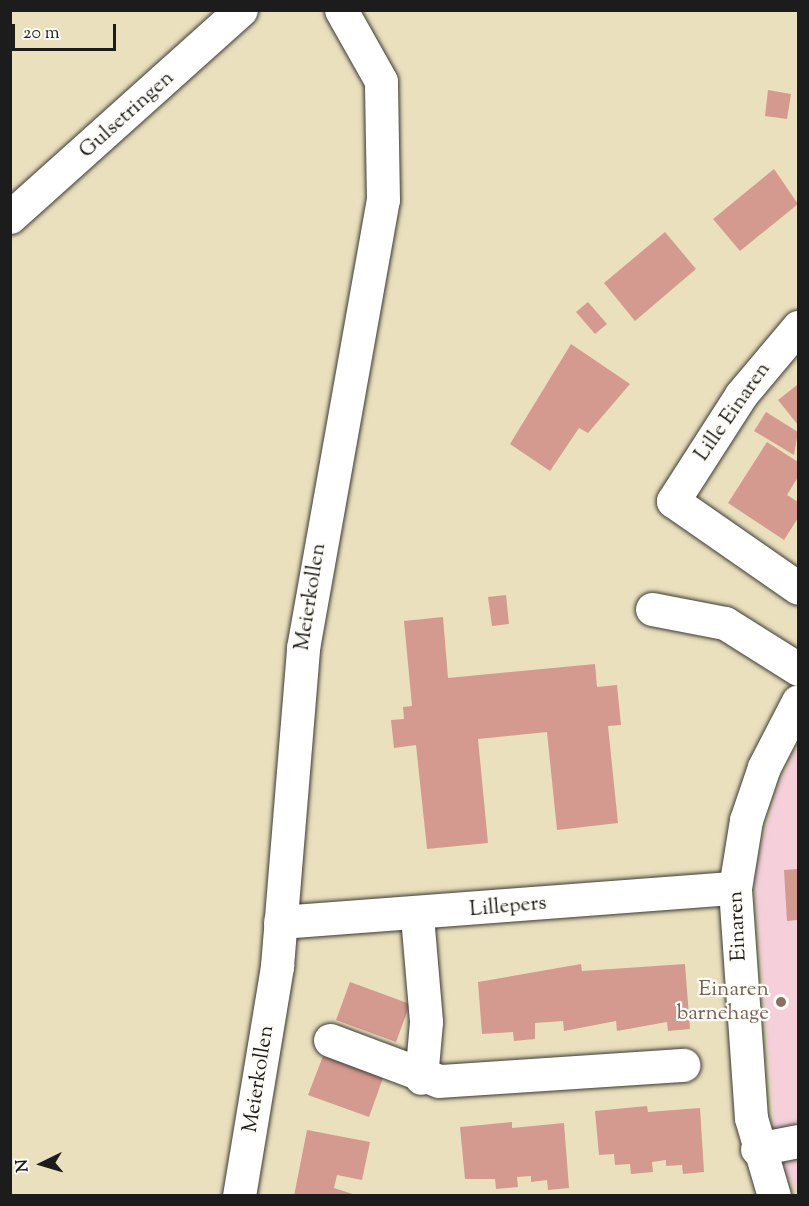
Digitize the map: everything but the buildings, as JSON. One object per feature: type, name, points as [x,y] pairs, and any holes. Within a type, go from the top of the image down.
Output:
[{"type":"street","name":"Gulsetringen","points":[[10,217],[241,10]]},
{"type":"street","name":"Meierkollen","points":[[239,1196],[280,922],[303,648],[383,200],[381,81],[341,10]]},
{"type":"street","name":"Lille Einaren","points":[[798,327],[741,394],[673,501],[798,588]]},
{"type":"street","points":[[652,609],[725,623],[798,669]]},
{"type":"street","name":"Einaren","points":[[774,1196],[757,1149],[735,888],[749,809],[798,701]]},
{"type":"street","name":"Lillepers","points":[[280,922],[417,916],[735,888]]},
{"type":"street","points":[[417,916],[426,1022],[421,1078]]},
{"type":"street","points":[[330,1040],[421,1078],[470,1081],[683,1065]]},
{"type":"street","points":[[757,1149],[798,1141]]},
{"type":"shaded area","name":"Einaren barnehage","points":[[798,744],[798,1191],[783,1169],[775,1133],[754,872],[778,786]]},
{"type":"place","name":"Einaren barnehage","points":[[781,1002]]}]
